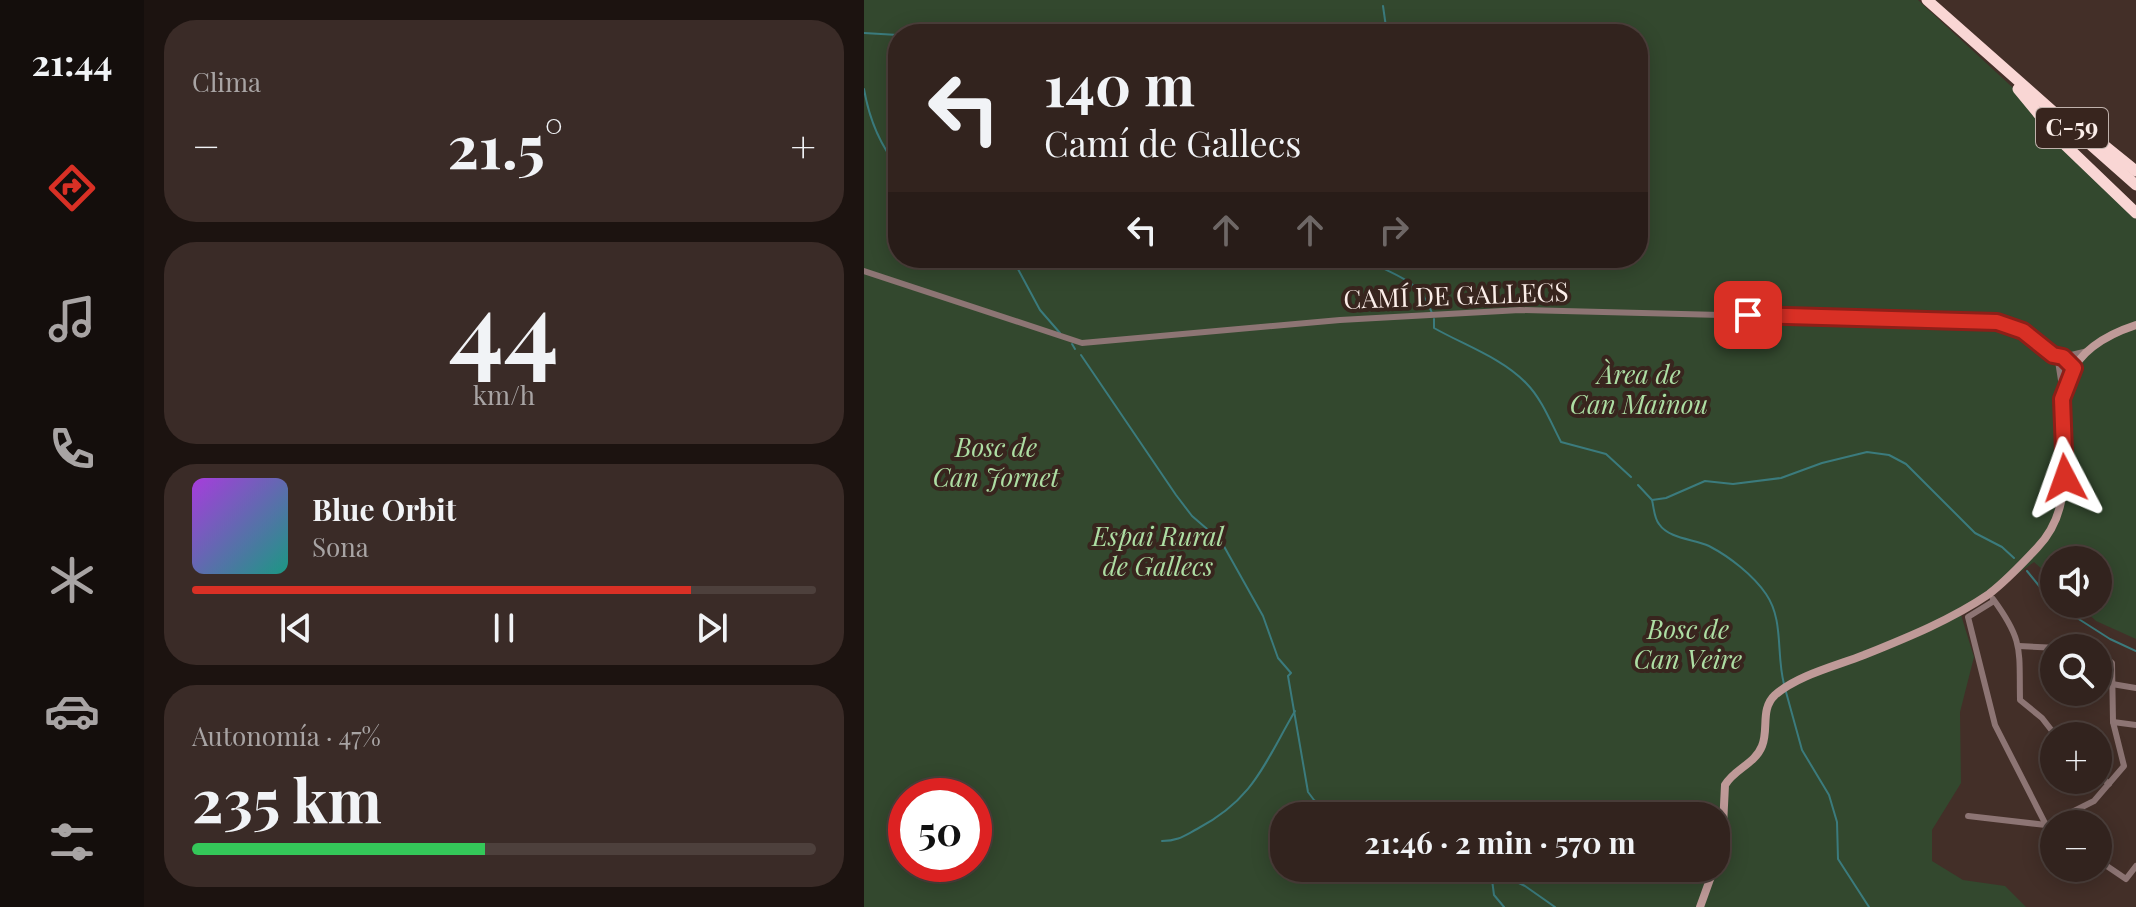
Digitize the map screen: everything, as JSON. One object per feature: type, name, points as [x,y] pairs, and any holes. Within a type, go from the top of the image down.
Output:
[{"type":"highway","name":"C-59","points":[[1927,0],[2136,185]]},
{"type":"highway","points":[[1998,63],[2060,140],[2136,213]]},
{"type":"highway","points":[[2009,72],[2032,86],[2136,171]]},
{"type":"main road","points":[[1700,907],[1722,846],[1725,785],[1758,755],[1763,744],[1767,707],[1773,698],[1795,684],[1992,597],[2042,543],[2058,516],[2065,478],[2061,430],[2063,394],[2074,368],[2088,351],[2109,336],[2136,325]]},
{"type":"street","name":"CAMÍ DE GALLECS","points":[[864,271],[1082,343],[1340,320],[1520,310],[1997,322],[2023,331],[2058,357],[2067,369],[2074,368]]},
{"type":"street","points":[[2063,394],[2058,357],[2088,351]]},
{"type":"street","points":[[2040,813],[1995,725],[1971,637],[1968,617],[1992,597],[2013,626],[2019,646],[2020,700],[2045,722]]},
{"type":"street","points":[[2019,646],[2040,647]]},
{"type":"street","points":[[2112,780],[2124,766],[2113,722],[2112,684],[2136,688]]},
{"type":"street","points":[[2113,722],[2136,725]]},
{"type":"street","points":[[2076,810],[2094,801],[2100,794]]},
{"type":"street","points":[[1968,816],[2040,824]]},
{"type":"street","points":[[2112,870],[2126,879],[2136,866]]},
{"type":"green space","name":"Espai Rural de Gallecs","points":[[864,0],[1918,0],[2024,98],[2136,218],[2136,639],[2093,618],[2112,618],[2112,546],[2040,546],[2040,567],[2034,562],[1961,615],[1974,657],[1960,712],[1961,783],[1932,830],[1932,861],[1963,880],[2005,886],[2026,907],[864,907]]},
{"type":"waterway","points":[[1383,6],[1386,24]]},
{"type":"waterway","points":[[864,33],[888,34]]},
{"type":"waterway","points":[[864,89],[876,130],[888,153]]},
{"type":"waterway","points":[[1017,268],[1040,310],[1060,333]]},
{"type":"waterway","points":[[1383,268],[1413,285],[1427,301],[1432,313]]},
{"type":"waterway","points":[[1434,319],[1434,328],[1494,359],[1526,383],[1561,442],[1606,454],[1631,477]]},
{"type":"waterway","points":[[1072,344],[1075,349]]},
{"type":"waterway","points":[[1081,355],[1176,495],[1192,516],[1221,541],[1263,616],[1278,658],[1291,673],[1288,676],[1308,792],[1317,802]]},
{"type":"waterway","points":[[1638,485],[1652,500],[1666,498],[1705,481],[1733,484],[1781,478],[1822,463],[1867,452],[1889,455],[1906,464],[1975,533],[2002,547],[2014,558]]},
{"type":"waterway","points":[[1652,500],[1656,519],[1663,529],[1725,555],[1761,587],[1775,615],[1784,684]]},
{"type":"waterway","points":[[2027,571],[2052,602],[2110,639],[2136,651]]},
{"type":"waterway","points":[[1786,692],[1802,750],[1829,795],[1837,822],[1838,859],[1869,907]]},
{"type":"waterway","points":[[1162,841],[1184,836],[1232,805],[1256,779],[1295,711]]},
{"type":"waterway","points":[[1492,882],[1494,895],[1504,907]]},
{"type":"waterway","points":[[1517,882],[1555,907]]},
{"type":"route","points":[[1748,315],[1997,322],[2023,331],[2053,355],[2063,357],[2074,368],[2062,399],[2065,478]]},
{"type":"park label","name":"Àrea de Can Mainou","points":[[1639,390]]},
{"type":"park label","name":"Bosc de Can Jornet","points":[[996,463]]},
{"type":"park label","name":"Bosc de Can Veire","points":[[1688,645]]}]
